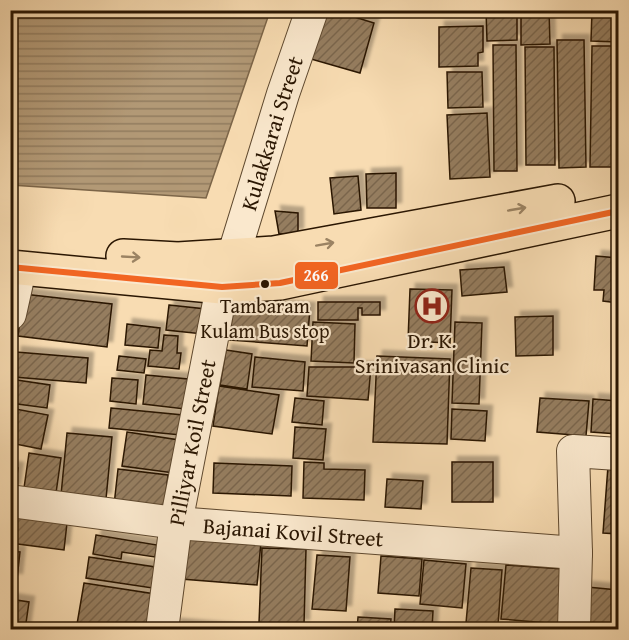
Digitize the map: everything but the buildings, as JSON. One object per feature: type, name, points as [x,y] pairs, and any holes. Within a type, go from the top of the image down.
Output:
[{"type":"main road","points":[[228,272],[274,253],[618,190]]},
{"type":"main road","points":[[16,257],[228,272],[280,283],[618,211]]},
{"type":"street","name":"Kulakkarai Street","points":[[228,272],[283,94],[312,10]]},
{"type":"street","points":[[10,314],[16,257]]},
{"type":"street","name":"Pilliyar Koil Street","points":[[162,630],[176,523],[228,272]]},
{"type":"street","points":[[574,630],[576,552],[573,451],[618,454]]},
{"type":"street","name":"Bajanai Kovil Street","points":[[10,501],[176,523],[576,552]]},
{"type":"shaded area","points":[[10,11],[270,11],[206,198],[11,185]]},
{"type":"transit line","name":"266","points":[[10,267],[222,287],[280,283],[618,211]]},
{"type":"place","name":"Tambaram Kulam Bus stop","points":[[265,284]]},
{"type":"place","name":"Dr. K. Srinivasan Clinic","points":[[432,306]]}]
